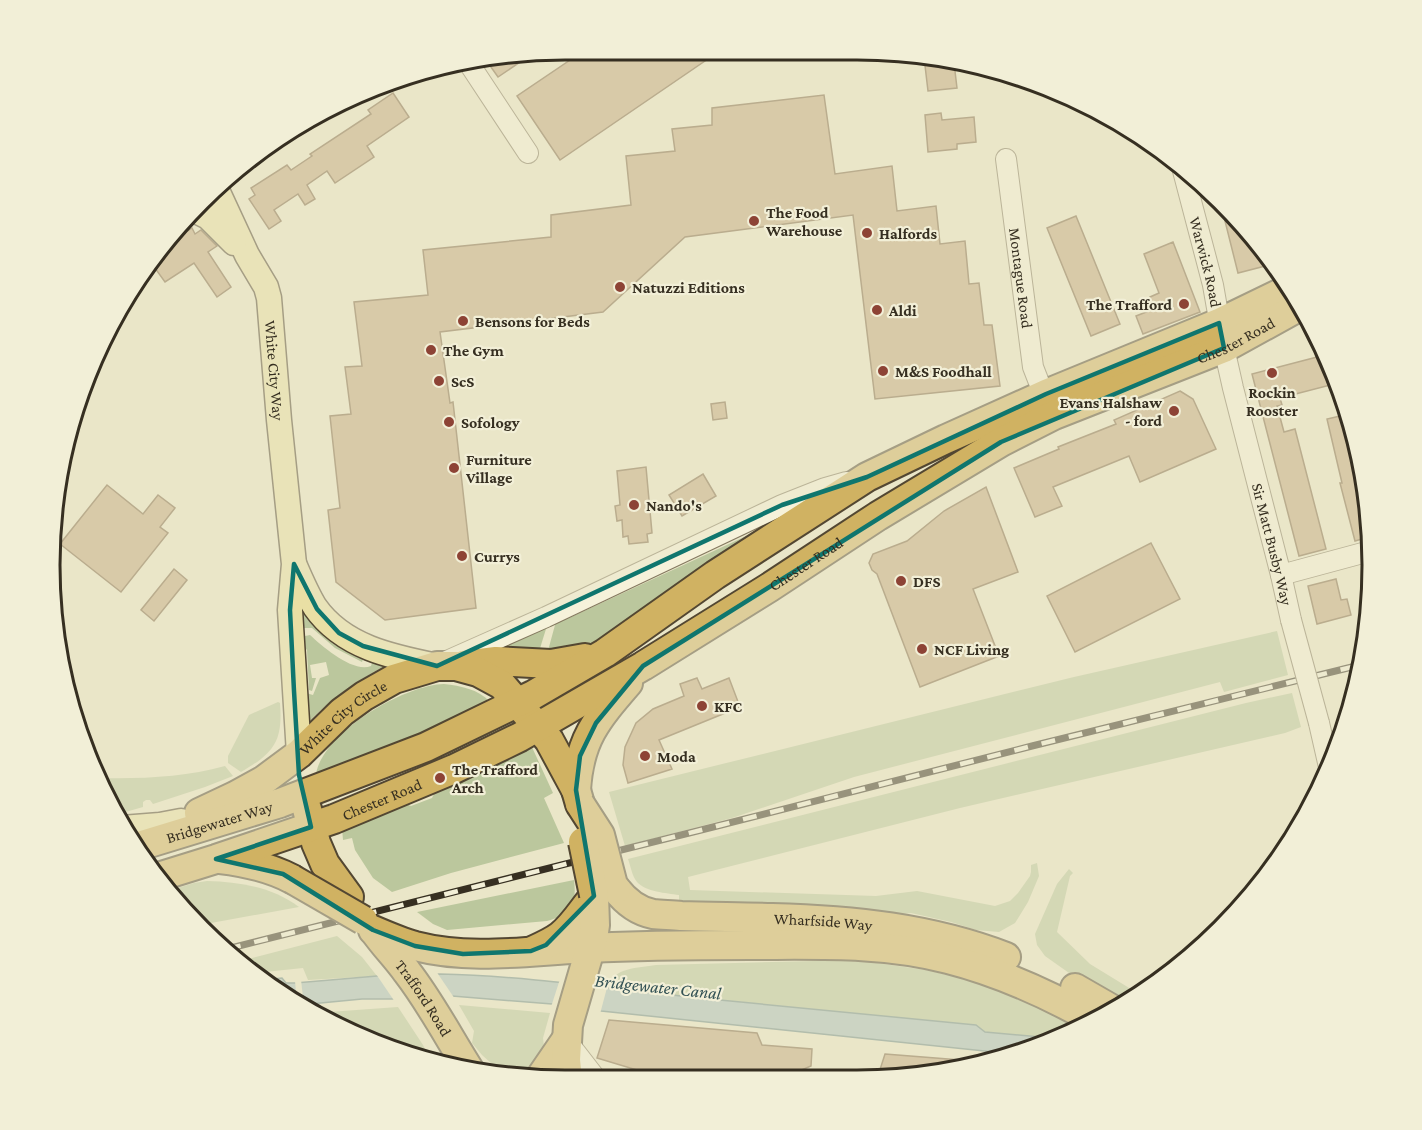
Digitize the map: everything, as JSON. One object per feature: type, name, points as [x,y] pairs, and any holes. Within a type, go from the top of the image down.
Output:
[{"type":"highway","name":"Chester Road","points":[[323,823],[454,769],[538,728],[644,666],[878,516],[1000,442],[1222,335],[1283,293]]},
{"type":"highway","name":"Chester Road","points":[[303,795],[426,747],[550,685],[604,653],[715,575],[867,477],[1046,394],[1222,335],[1292,309]]},
{"type":"highway","name":"White City Circle","points":[[374,927],[332,861],[316,843],[323,823],[303,795],[298,754],[342,712],[394,679],[446,666],[496,661],[551,664],[604,653]]},
{"type":"highway","points":[[446,666],[478,672],[502,685],[549,740],[578,797]]},
{"type":"highway","points":[[567,1070],[566,1040],[572,1010],[591,948],[602,893],[582,836],[577,772],[580,756],[590,733],[607,708],[644,666]]},
{"type":"highway","points":[[143,843],[181,821],[264,780],[298,754]]},
{"type":"highway","points":[[323,823],[335,806],[344,779]]},
{"type":"highway","name":"Bridgewater Way","points":[[144,845],[303,795]]},
{"type":"highway","name":"Bridgewater Way","points":[[166,875],[323,823]]},
{"type":"highway","points":[[204,863],[247,862],[266,867],[292,879],[374,927],[415,946],[463,954],[591,948]]},
{"type":"highway","points":[[531,951],[560,936],[602,893]]},
{"type":"highway","name":"Wharfside Way","points":[[602,893],[654,914],[790,918],[857,923],[905,929],[942,937],[1032,967],[1104,1005]]},
{"type":"highway","name":"Trafford Road","points":[[374,927],[407,972],[447,1051]]},
{"type":"highway","name":"Wharfside Way","points":[[591,948],[825,944],[907,952],[946,958],[997,974],[1085,1015]]},
{"type":"highway","points":[[546,1069],[566,1040]]},
{"type":"main road","name":"White City Way","points":[[220,197],[269,298],[294,564],[290,610],[298,754]]},
{"type":"main road","points":[[202,214],[247,255]]},
{"type":"main road","name":"White City Way","points":[[294,564],[317,609],[339,633],[363,646],[404,659],[446,666]]},
{"type":"main road","points":[[133,827],[181,821]]},
{"type":"main road","points":[[163,871],[204,863]]},
{"type":"street","points":[[472,69],[528,153]]},
{"type":"street","name":"Montague Road","points":[[1006,159],[1033,367],[1046,394]]},
{"type":"street","name":"Warwick Road","points":[[1186,182],[1213,285],[1222,335]]},
{"type":"street","name":"Sir Matt Busby Way","points":[[1222,335],[1326,753]]},
{"type":"street","points":[[446,666],[546,616],[782,505],[825,488],[867,477]]},
{"type":"street","points":[[1281,575],[1362,553]]},
{"type":"street","points":[[566,1040],[589,1070]]},
{"type":"highlighted area","points":[[1219,323],[1224,348],[1001,442],[643,666],[596,723],[580,756],[576,790],[594,896],[546,945],[531,951],[463,954],[415,946],[373,930],[283,874],[216,859],[311,827],[299,775],[290,610],[294,564],[317,609],[339,633],[363,646],[437,666],[782,505],[867,477],[1046,394]]},
{"type":"green space","points":[[780,515],[783,522],[588,648],[546,658],[554,622],[569,618],[757,531]]},
{"type":"green space","points":[[302,606],[364,657],[362,662],[335,648],[312,628],[299,628]]},
{"type":"green space","points":[[544,624],[546,629],[537,658],[486,653]]},
{"type":"green space","points":[[1277,631],[1288,675],[1224,692],[1220,682],[854,777],[732,818],[625,846],[609,792],[1074,677]]},
{"type":"green space","points":[[310,635],[339,658],[356,666],[371,666],[373,660],[388,664],[343,692],[304,727],[306,693],[313,695],[320,678],[329,675],[326,662],[310,665],[312,678],[316,678],[312,691],[309,690],[307,650],[300,643],[300,637]]},
{"type":"green space","points":[[444,684],[475,691],[490,702],[425,733],[316,774],[322,758],[333,742],[349,727],[388,702],[427,686]]},
{"type":"green space","points":[[1292,693],[1301,727],[1285,733],[960,808],[688,877],[690,890],[876,896],[917,891],[995,906],[1010,901],[1018,893],[1030,876],[1031,865],[1037,863],[1039,876],[1028,902],[1015,923],[999,932],[976,930],[911,913],[894,915],[679,903],[679,895],[646,888],[637,882],[628,859],[1246,703]]},
{"type":"green space","points":[[280,703],[280,727],[274,745],[261,759],[241,772],[228,763],[228,756],[249,715]]},
{"type":"green space","points":[[531,745],[553,793],[544,798],[564,843],[451,873],[392,892],[373,878],[355,850],[352,838],[343,840],[342,828],[406,804],[411,806],[432,798],[436,790]]},
{"type":"green space","points":[[225,766],[233,776],[153,804],[150,800],[146,800],[143,802],[143,807],[125,812],[107,778],[132,778],[195,773]]},
{"type":"green space","points":[[1069,869],[1073,873],[1070,876],[1057,932],[1090,964],[1131,989],[1113,1000],[1045,956],[1037,945],[1035,934],[1057,884]]},
{"type":"green space","points":[[574,880],[575,888],[571,907],[562,915],[547,921],[447,930],[433,924],[417,912]]},
{"type":"green space","points":[[207,881],[255,887],[289,900],[299,907],[209,923],[177,888]]},
{"type":"green space","points":[[337,936],[362,957],[377,976],[308,980],[303,968],[266,972],[249,959]]},
{"type":"green space","points":[[856,960],[926,970],[982,983],[1042,1005],[1072,1022],[1037,1037],[985,1032],[976,1025],[607,987],[610,980],[621,972],[656,965]]},
{"type":"green space","points":[[459,1005],[550,1013],[543,1038],[545,1055],[539,1069],[493,1065],[472,1043],[474,1031]]},
{"type":"green space","points":[[398,1007],[425,1050],[372,1032],[331,1012]]},
{"type":"water","points":[[440,974],[538,980],[976,1025],[985,1032],[1037,1037],[992,1052],[552,1004],[452,996],[362,999],[315,1004],[275,979],[282,978],[286,983],[295,983],[377,976]]},
{"type":"pier","points":[[436,971],[455,999],[395,1002],[376,974]]},
{"type":"pier","points":[[560,979],[608,984],[600,1014],[551,1007]]},
{"type":"pier","points":[[301,980],[303,996],[296,992],[295,981]]},
{"type":"building","points":[[570,60],[706,60],[560,160],[517,96]]},
{"type":"building","points":[[520,62],[498,77],[490,66]]},
{"type":"building","points":[[925,64],[955,70],[957,88],[928,91]]},
{"type":"building","points":[[393,93],[409,117],[367,146],[374,157],[335,183],[327,171],[307,185],[315,199],[305,205],[298,194],[274,210],[281,221],[269,229],[249,199],[255,195],[251,188],[287,165],[291,170],[312,156],[310,154],[371,114],[368,110]]},
{"type":"building","points":[[824,95],[835,174],[892,166],[897,211],[936,206],[940,244],[965,241],[969,284],[979,283],[984,325],[992,325],[1000,386],[875,399],[853,215],[685,237],[603,312],[440,332],[450,403],[453,402],[476,608],[385,620],[336,582],[328,510],[340,508],[330,416],[351,414],[345,367],[362,366],[354,302],[428,295],[423,250],[551,237],[551,215],[631,205],[626,156],[675,151],[672,129],[712,125],[712,108]]},
{"type":"building","points":[[941,113],[942,120],[974,117],[976,142],[957,144],[957,149],[928,152],[925,115]]},
{"type":"building","points":[[1076,216],[1120,324],[1091,336],[1047,228]]},
{"type":"building","points":[[1224,219],[1264,266],[1238,273]]},
{"type":"building","points":[[192,228],[195,234],[201,230],[217,246],[208,252],[231,287],[217,297],[194,263],[165,282],[156,269],[183,234]]},
{"type":"building","points":[[1173,242],[1200,312],[1143,334],[1136,316],[1154,309],[1150,297],[1159,293],[1144,254]]},
{"type":"building","points":[[1317,357],[1324,372],[1329,385],[1280,398],[1282,405],[1277,406],[1284,432],[1295,429],[1326,549],[1299,556],[1252,374]]},
{"type":"building","points":[[1180,391],[1193,399],[1216,449],[1140,482],[1129,456],[1053,487],[1062,506],[1035,517],[1014,468],[1059,449],[1058,447],[1116,424],[1114,420]]},
{"type":"building","points":[[725,402],[727,418],[713,420],[711,404]]},
{"type":"building","points":[[1339,416],[1345,434],[1358,499],[1361,539],[1355,541],[1340,483],[1342,483],[1327,419]]},
{"type":"building","name":"Nando's","points":[[646,467],[652,533],[647,534],[648,542],[629,544],[628,536],[623,537],[622,520],[617,521],[615,506],[620,505],[617,471]]},
{"type":"building","points":[[703,474],[716,496],[682,516],[669,495]]},
{"type":"building","points":[[107,485],[143,514],[158,495],[175,508],[160,527],[168,533],[121,592],[61,543]]},
{"type":"building","points":[[986,487],[1018,572],[973,589],[999,656],[920,687],[877,574],[869,563],[873,554],[907,541],[944,511]]},
{"type":"building","points":[[1151,543],[1180,599],[1075,652],[1047,596]]},
{"type":"building","points":[[174,569],[187,580],[154,621],[141,610]]},
{"type":"building","points":[[1336,579],[1341,600],[1347,599],[1351,615],[1317,624],[1308,586]]},
{"type":"building","points":[[697,678],[702,689],[729,678],[740,707],[659,740],[672,769],[628,783],[623,765],[625,747],[636,723],[653,709],[684,696],[680,684]]},
{"type":"building","points":[[609,1020],[757,1033],[762,1045],[812,1049],[811,1066],[802,1070],[637,1070],[597,1058]]},
{"type":"building","points":[[885,1054],[957,1060],[923,1066],[880,1069]]},
{"type":"railway","points":[[235,947],[1351,667]]},
{"type":"place","name":"The Food Warehouse","points":[[754,221]]},
{"type":"place","name":"Halfords","points":[[867,233]]},
{"type":"place","name":"Natuzzi Editions","points":[[620,287]]},
{"type":"place","name":"The Trafford","points":[[1184,304]]},
{"type":"place","name":"Aldi","points":[[877,310]]},
{"type":"place","name":"Bensons for Beds","points":[[463,321]]},
{"type":"place","name":"The Gym","points":[[431,350]]},
{"type":"place","name":"M&S Foodhall","points":[[883,371]]},
{"type":"place","name":"Rockin Rooster","points":[[1272,373]]},
{"type":"place","name":"ScS","points":[[439,381]]},
{"type":"place","name":"Evans Halshaw - ford","points":[[1174,411]]},
{"type":"place","name":"Sofology","points":[[449,422]]},
{"type":"place","name":"Furniture Village","points":[[454,468]]},
{"type":"place","name":"Nando's","points":[[634,505]]},
{"type":"place","name":"Currys","points":[[462,556]]},
{"type":"place","name":"DFS","points":[[901,581]]},
{"type":"place","name":"NCF Living","points":[[922,649]]},
{"type":"place","name":"KFC","points":[[702,706]]},
{"type":"place","name":"Moda","points":[[645,756]]},
{"type":"place","name":"The Trafford Arch","points":[[440,778]]},
{"type":"water label","name":"Bridgewater Canal","points":[[658,987]]}]
